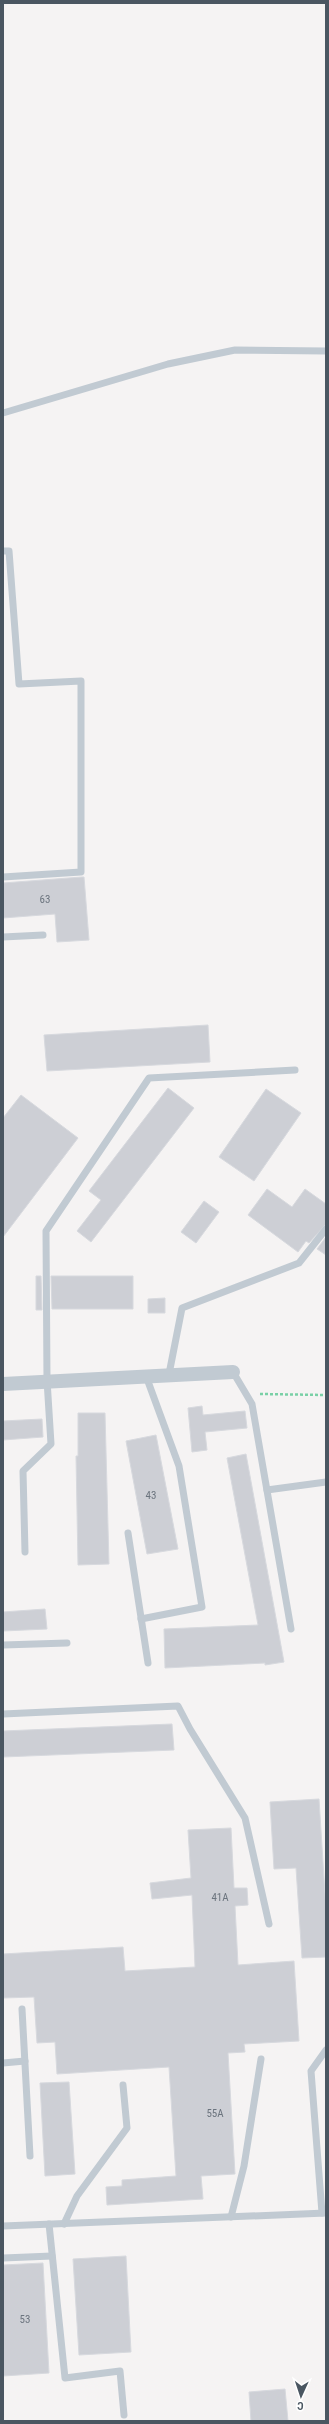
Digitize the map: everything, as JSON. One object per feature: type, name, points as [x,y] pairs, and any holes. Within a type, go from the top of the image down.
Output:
[{"type":"street","points":[[3,1384],[48,1380],[234,1372]]},
{"type":"lane","points":[[3,413],[168,364],[235,350],[326,351]]},
{"type":"lane","points":[[3,551],[9,551],[19,684],[81,681],[81,872],[3,877]]},
{"type":"lane","points":[[3,937],[44,935]]},
{"type":"lane","points":[[25,1552],[23,1471],[50,1444],[46,1231],[149,1078],[295,1070]]},
{"type":"lane","points":[[169,1374],[182,1308],[299,1263],[326,1229]]},
{"type":"lane","points":[[234,1372],[252,1404],[291,1629]]},
{"type":"lane","points":[[141,1619],[202,1607],[179,1466],[146,1376]]},
{"type":"lane","points":[[267,1490],[326,1482]]},
{"type":"lane","points":[[128,1533],[148,1663]]},
{"type":"lane","points":[[3,1646],[66,1643]]},
{"type":"lane","points":[[3,1714],[178,1706],[190,1729],[245,1818],[269,1924]]},
{"type":"lane","points":[[22,2009],[30,2156]]},
{"type":"lane","points":[[3,2226],[324,2213],[323,2176],[310,2071],[326,2050]]},
{"type":"lane","points":[[231,2217],[244,2166],[261,2059]]},
{"type":"lane","points":[[3,2063],[25,2061]]},
{"type":"lane","points":[[64,2224],[77,2196],[126,2128],[123,2085]]},
{"type":"lane","points":[[49,2224],[65,2378],[120,2371],[124,2415]]},
{"type":"lane","points":[[3,2258],[52,2256]]},
{"type":"path","points":[[246,1393],[326,1395]]},
{"type":"building","points":[[84,877],[89,940],[57,942],[55,914],[3,918],[3,883]]},
{"type":"building","points":[[208,1025],[210,1062],[47,1071],[44,1035]]},
{"type":"building","points":[[168,1088],[194,1108],[91,1242],[77,1231],[101,1200],[89,1191]]},
{"type":"building","points":[[266,1089],[301,1113],[254,1181],[219,1157]]},
{"type":"building","points":[[21,1095],[78,1138],[3,1237],[3,1118]]},
{"type":"building","points":[[267,1189],[292,1207],[305,1189],[326,1204],[326,1224],[309,1243],[306,1241],[298,1252],[248,1215]]},
{"type":"building","points":[[204,1201],[219,1212],[196,1243],[181,1232]]},
{"type":"building","points":[[326,1237],[326,1255],[317,1249]]},
{"type":"building","points":[[36,1276],[41,1276],[42,1310],[36,1310]]},
{"type":"building","points":[[51,1276],[133,1276],[133,1309],[52,1309]]},
{"type":"building","points":[[165,1298],[165,1313],[148,1313],[148,1299]]},
{"type":"building","points":[[202,1406],[203,1415],[245,1411],[247,1428],[205,1432],[207,1450],[192,1452],[188,1408]]},
{"type":"building","points":[[78,1413],[105,1413],[109,1564],[78,1565],[76,1456],[78,1456]]},
{"type":"building","points":[[42,1419],[43,1437],[3,1440],[3,1421]]},
{"type":"building","points":[[156,1435],[178,1549],[147,1554],[126,1441]]},
{"type":"building","points":[[246,1454],[284,1662],[265,1665],[265,1663],[165,1668],[164,1629],[258,1625],[227,1458]]},
{"type":"building","points":[[45,1609],[47,1629],[3,1631],[3,1612]]},
{"type":"building","points":[[172,1724],[174,1750],[3,1757],[3,1731]]},
{"type":"building","points":[[319,1799],[326,1910],[326,1957],[302,1958],[296,1868],[274,1869],[270,1802]]},
{"type":"building","points":[[231,1828],[234,1888],[247,1888],[248,1905],[235,1906],[238,1965],[294,1961],[299,2041],[244,2044],[245,2052],[228,2053],[235,2174],[201,2176],[203,2199],[107,2205],[106,2187],[122,2186],[122,2180],[176,2176],[169,2067],[57,2074],[55,2042],[37,2043],[34,1997],[3,1998],[3,1954],[123,1947],[125,1971],[195,1967],[192,1895],[152,1899],[150,1883],[191,1878],[188,1830]]},
{"type":"building","points":[[69,2082],[75,2174],[45,2176],[40,2083]]},
{"type":"building","points":[[126,2256],[131,2352],[79,2355],[73,2259]]},
{"type":"building","points":[[43,2263],[49,2373],[3,2376],[3,2265]]},
{"type":"building","points":[[285,2389],[288,2421],[251,2421],[249,2392]]}]
